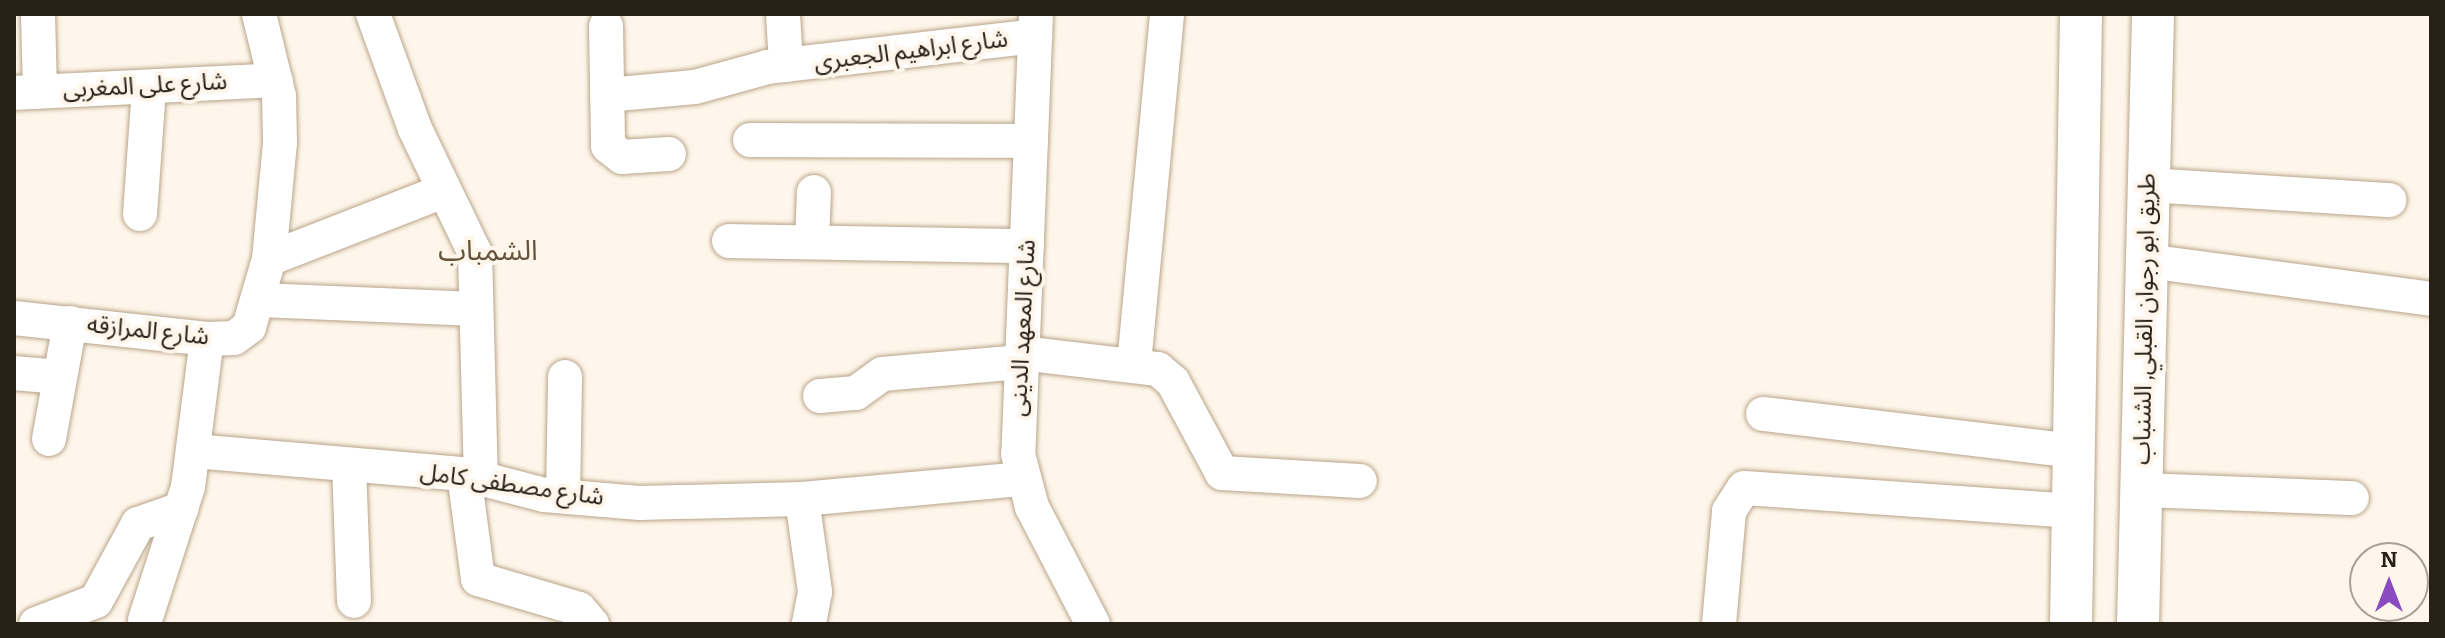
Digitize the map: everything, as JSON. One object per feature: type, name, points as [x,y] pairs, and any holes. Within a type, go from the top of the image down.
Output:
[{"type":"street","points":[[27,92],[38,14]]},
{"type":"street","points":[[259,14],[276,80],[280,142],[269,259],[260,300],[476,309]]},
{"type":"street","points":[[373,14],[443,191],[475,253],[472,475],[478,579],[579,609],[592,624]]},
{"type":"street","name":"شارع ابراهيم الجعبرى","points":[[783,14],[786,65]]},
{"type":"street","points":[[1134,364],[1167,14]]},
{"type":"street","points":[[2071,624],[2081,14]]},
{"type":"street","name":"طريق ابو رجوان القبلي, الشنباب","points":[[2138,624],[2153,14]]},
{"type":"street","name":"شارع ابراهيم الجعبرى","points":[[607,95],[695,87],[786,65],[1036,25]]},
{"type":"street","name":"شارع المعهد الدينى","points":[[1036,25],[1021,358],[1023,479],[1093,624]]},
{"type":"street","points":[[606,26],[607,95],[614,152],[669,154]]},
{"type":"street","name":"شارع على المغربى","points":[[27,92],[276,80]]},
{"type":"street","points":[[140,214],[149,87]]},
{"type":"street","points":[[750,140],[1031,141]]},
{"type":"street","points":[[2149,185],[2390,200]]},
{"type":"street","points":[[269,259],[443,191]]},
{"type":"street","points":[[812,241],[814,192]]},
{"type":"street","points":[[729,241],[1027,246]]},
{"type":"street","points":[[2147,261],[2431,299]]},
{"type":"street","name":"شارع المرازقه","points":[[14,318],[207,339],[243,333],[260,300]]},
{"type":"street","points":[[49,439],[70,323]]},
{"type":"street","points":[[145,620],[181,509],[194,451],[207,339]]},
{"type":"street","points":[[820,396],[856,393],[882,374],[1021,358],[1134,364],[1158,369],[1173,382],[1222,473],[1360,481]]},
{"type":"street","points":[[14,373],[60,377]]},
{"type":"street","points":[[563,496],[565,377]]},
{"type":"street","points":[[1763,414],[2075,451]]},
{"type":"street","name":"شارع مصطفى كامل","points":[[194,451],[472,475],[563,496],[688,504],[802,499],[1023,479]]},
{"type":"street","points":[[349,465],[354,601]]},
{"type":"street","points":[[1719,624],[1729,511],[1744,488],[2074,511]]},
{"type":"street","points":[[2141,490],[2352,498]]},
{"type":"street","points":[[802,499],[815,592],[809,624]]},
{"type":"street","points":[[36,624],[96,601],[138,524],[181,509]]},
{"type":"district","name":"الشمباب","points":[[488,251]]}]
